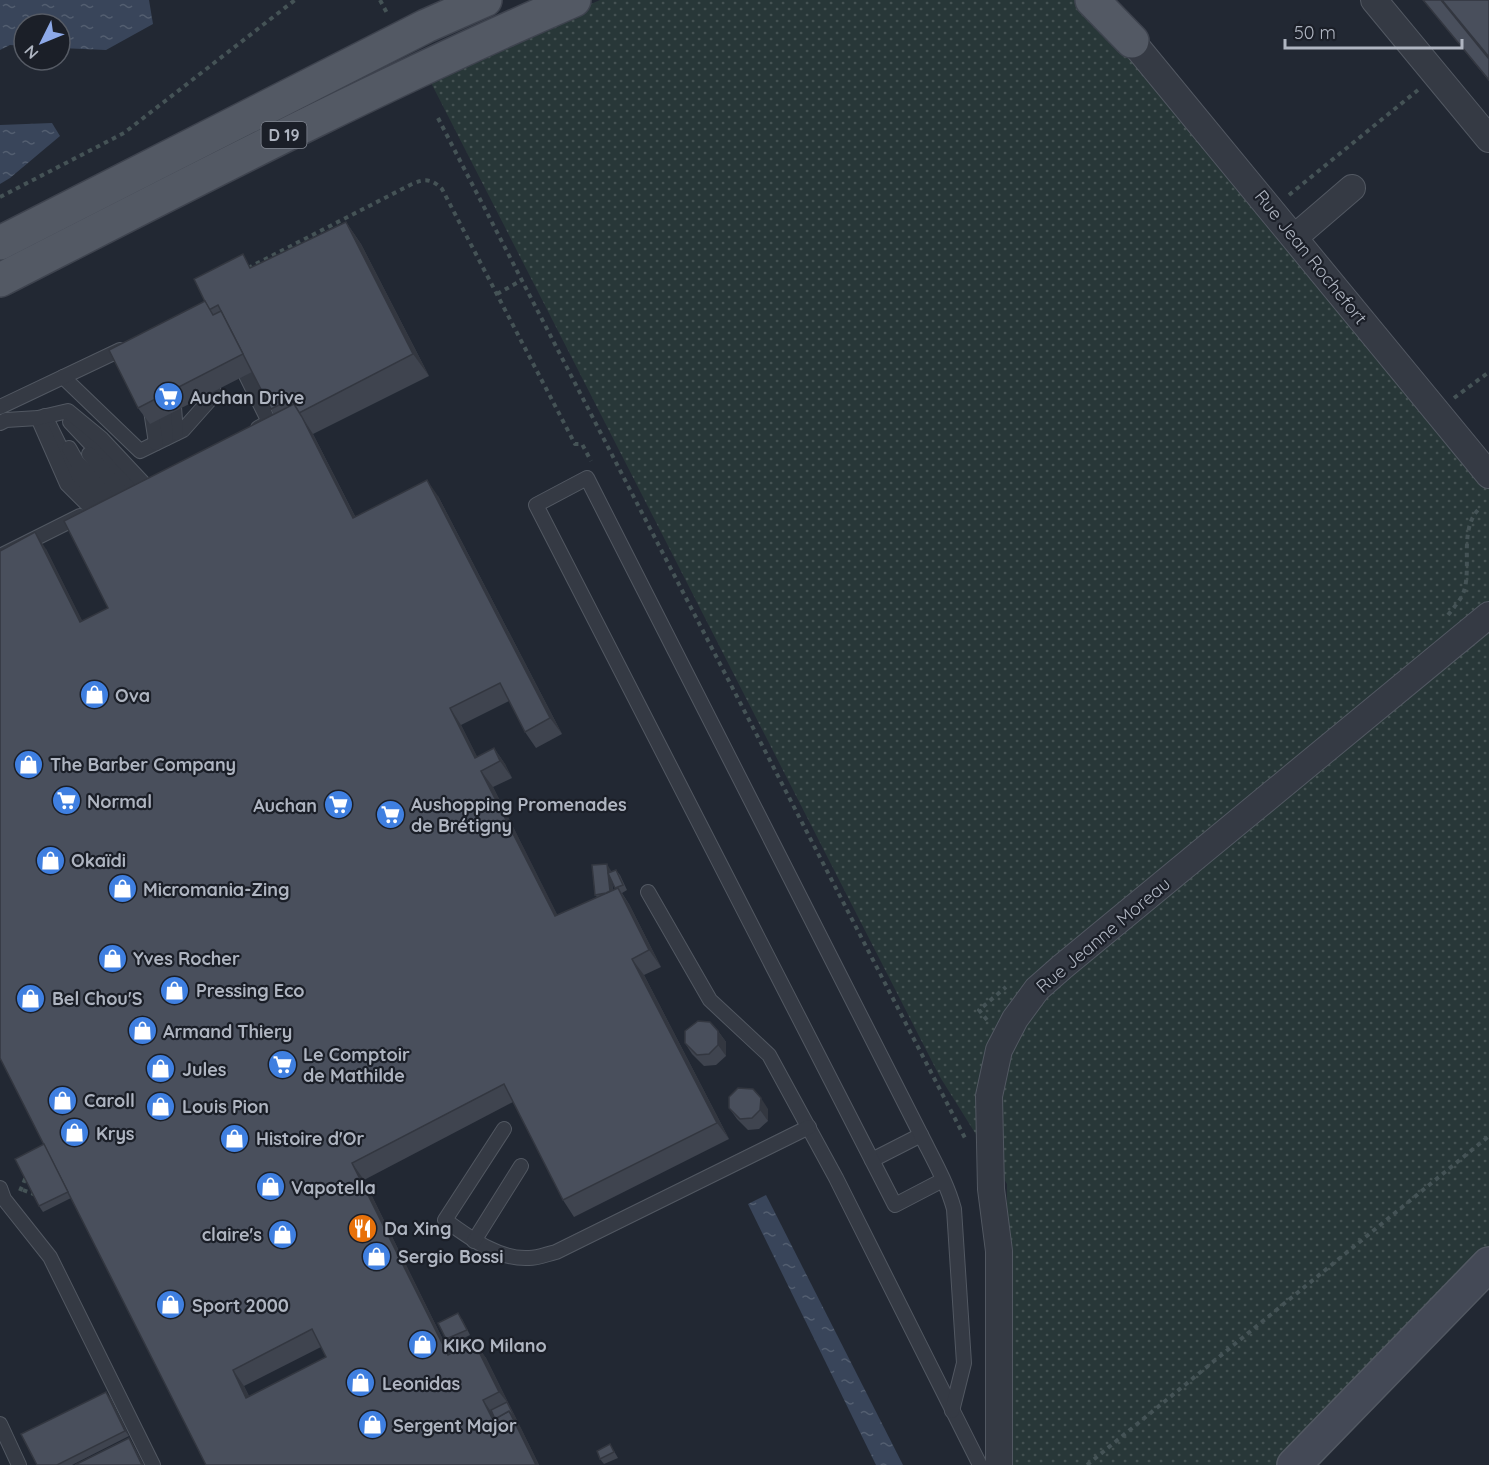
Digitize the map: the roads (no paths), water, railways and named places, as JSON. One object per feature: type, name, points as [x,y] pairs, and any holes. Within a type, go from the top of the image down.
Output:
[{"type":"main road","name":"D 19","points":[[0,243],[426,26],[485,0]]},
{"type":"main road","name":"D 19","points":[[0,280],[438,59],[574,0]]},
{"type":"main road","points":[[1092,0],[1132,41]]},
{"type":"main road","points":[[1115,0],[1132,41]]},
{"type":"street","points":[[1374,0],[1489,139]]},
{"type":"street","name":"Rue Jean Rochefort","points":[[1132,41],[1489,475]]},
{"type":"street","points":[[1295,237],[1352,188]]},
{"type":"street","name":"Rue Jeanne Moreau","points":[[999,1465],[999,1251],[991,1189],[989,1096],[999,1050],[1015,1019],[1037,989],[1062,967],[1489,615]]},
{"type":"street","points":[[1294,1465],[1489,1264]]},
{"type":"lane","points":[[229,348],[269,422],[250,433]]},
{"type":"lane","points":[[0,406],[120,350],[132,362]]},
{"type":"lane","points":[[63,377],[140,451],[182,423],[214,395],[203,361]]},
{"type":"lane","points":[[182,423],[171,382],[182,423]]},
{"type":"lane","points":[[144,392],[182,423]]},
{"type":"lane","points":[[0,423],[6,420],[50,415]]},
{"type":"lane","points":[[50,415],[67,484],[125,496]]},
{"type":"lane","points":[[50,415],[77,462],[125,496]]},
{"type":"lane","points":[[50,415],[125,496]]},
{"type":"lane","points":[[944,1180],[895,1205],[536,505],[587,478],[944,1180],[954,1209],[964,1363],[952,1411]]},
{"type":"lane","points":[[0,556],[125,496]]},
{"type":"lane","points":[[648,892],[710,1000],[769,1055],[809,1127],[980,1465]]},
{"type":"lane","points":[[504,1129],[445,1220],[474,1241],[508,1256],[529,1258],[556,1252],[809,1127]]},
{"type":"lane","points":[[872,1160],[921,1135]]},
{"type":"lane","points":[[474,1241],[521,1166]]},
{"type":"lane","points":[[2,1193],[50,1257],[153,1465]]},
{"type":"lane","points":[[0,1424],[19,1465]]},
{"type":"water","points":[[0,0],[149,0],[153,24],[106,50],[72,49],[72,12],[12,12],[12,45],[0,50]]},
{"type":"water","points":[[52,123],[60,136],[0,184],[0,125]]},
{"type":"water","points":[[766,1195],[903,1465],[876,1465],[748,1204]]},
{"type":"place","name":"Auchan Drive","points":[[169,397]]},
{"type":"place","name":"Ova","points":[[94,695]]},
{"type":"place","name":"The Barber Company","points":[[29,764]]},
{"type":"place","name":"Normal","points":[[66,801]]},
{"type":"place","name":"Auchan","points":[[338,805]]},
{"type":"place","name":"Aushopping Promenades de Brétigny","points":[[390,814]]},
{"type":"place","name":"Okaïdi","points":[[50,860]]},
{"type":"place","name":"Micromania-Zing","points":[[122,889]]},
{"type":"place","name":"Yves Rocher","points":[[112,958]]},
{"type":"place","name":"Pressing Eco","points":[[175,990]]},
{"type":"place","name":"Bel Chou'S","points":[[31,998]]},
{"type":"place","name":"Armand Thiery","points":[[142,1031]]},
{"type":"place","name":"Le Comptoir de Mathilde","points":[[282,1064]]},
{"type":"place","name":"Jules","points":[[161,1069]]},
{"type":"place","name":"Caroll","points":[[63,1100]]},
{"type":"place","name":"Louis Pion","points":[[161,1106]]},
{"type":"place","name":"Krys","points":[[75,1133]]},
{"type":"place","name":"Histoire d'Or","points":[[235,1138]]},
{"type":"place","name":"Vapotella","points":[[270,1187]]},
{"type":"place","name":"Da Xing","points":[[363,1228]]},
{"type":"place","name":"claire's","points":[[283,1234]]},
{"type":"place","name":"Sergio Bossi","points":[[377,1256]]},
{"type":"place","name":"Sport 2000","points":[[171,1305]]},
{"type":"place","name":"KIKO Milano","points":[[422,1345]]},
{"type":"place","name":"Leonidas","points":[[361,1383]]},
{"type":"place","name":"Sergent Major","points":[[372,1425]]}]
